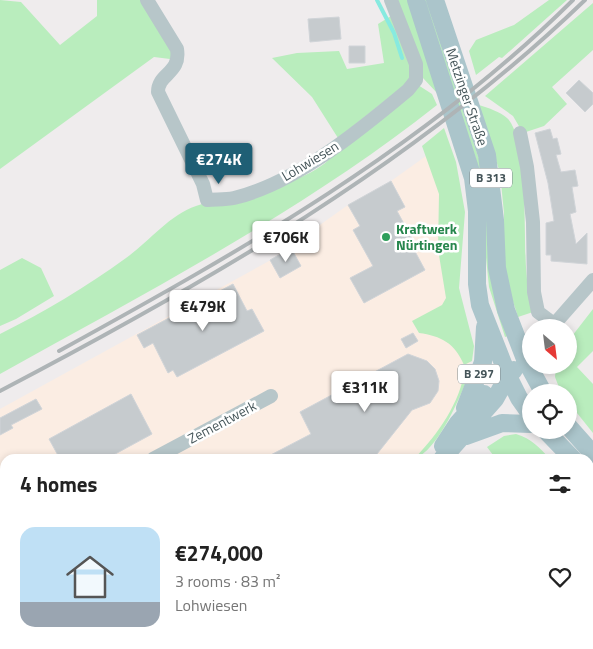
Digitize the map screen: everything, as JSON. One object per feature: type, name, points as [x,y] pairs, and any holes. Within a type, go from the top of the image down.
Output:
[{"type":"main road","name":"Metzinger Straße","points":[[416,0],[473,178],[477,210],[477,284],[486,322]]},
{"type":"main road","name":"Metzinger Straße","points":[[435,0],[487,155],[492,187],[500,288],[514,333],[522,346]]},
{"type":"main road","name":"B 313","points":[[486,322],[502,379],[522,402]]},
{"type":"main road","name":"B 297","points":[[445,454],[461,430],[483,362],[486,322]]},
{"type":"main road","name":"B 297","points":[[440,454],[461,430],[500,393],[502,379],[522,361]]},
{"type":"main road","name":"B 297","points":[[461,430],[502,423],[522,424]]},
{"type":"main road","points":[[577,436],[587,448]]},
{"type":"main road","points":[[554,439],[568,454]]},
{"type":"street","name":"Lohwiesen","points":[[147,0],[173,42],[178,55],[175,67],[159,85],[158,92],[203,184],[207,200],[232,199],[262,189],[297,171],[344,141],[408,90],[416,80],[416,64],[391,0]]},
{"type":"street","points":[[520,133],[527,167],[533,222],[534,292],[538,312],[545,319]]},
{"type":"street","points":[[558,319],[593,280]]},
{"type":"street","name":"Zementwerk","points":[[176,453],[271,396]]},
{"type":"shaded area","points":[[426,156],[441,194],[444,272],[471,350],[467,382],[441,431],[420,454],[0,454],[0,409],[269,261],[348,205],[391,181]]},
{"type":"green space","points":[[0,0],[21,2],[60,45],[97,16],[97,0],[146,0],[178,60],[154,57],[0,169]]},
{"type":"green space","points":[[394,0],[408,0],[438,94],[422,77]]},
{"type":"green space","points":[[423,0],[426,0],[479,159],[508,336],[505,337],[489,287],[476,159]]},
{"type":"green space","points":[[549,0],[567,0],[502,58],[499,57],[476,75],[469,51],[476,40],[514,25]]},
{"type":"green space","points":[[593,3],[593,50],[552,87],[567,104],[544,126],[523,133],[513,116],[485,96]]},
{"type":"green space","points":[[391,16],[410,54],[411,80],[338,138],[312,97],[272,58],[297,53],[339,51],[347,69],[384,63],[378,24]]},
{"type":"green space","points":[[418,85],[432,94],[437,105],[386,144],[279,215],[224,248],[0,374],[0,334],[49,308],[111,269],[135,252],[168,222],[186,210],[213,201],[295,180],[313,171],[328,160],[339,147]]},
{"type":"green space","points":[[479,105],[494,110],[507,118],[514,129],[519,145],[524,188],[526,273],[533,312],[518,317],[508,286],[504,257],[504,213],[500,173]]},
{"type":"green space","points":[[444,128],[456,162],[465,212],[459,288],[474,346],[472,361],[464,365],[452,346],[434,336],[419,333],[412,321],[442,305],[446,298],[438,249],[439,194],[422,146]]},
{"type":"green space","points":[[22,258],[41,268],[54,296],[16,319],[0,326],[0,270]]},
{"type":"green space","points":[[593,309],[593,351],[578,366],[578,328]]},
{"type":"green space","points":[[578,368],[593,384],[593,433],[577,413],[577,384],[558,384],[555,374],[578,374]]},
{"type":"green space","points":[[465,369],[470,371],[448,421],[440,434],[423,454],[418,454],[447,417],[462,382]]},
{"type":"green space","points":[[516,434],[522,436],[522,439],[531,441],[545,454],[492,454],[487,447],[504,436]]},
{"type":"building","points":[[339,17],[341,39],[310,42],[308,19]]},
{"type":"building","points":[[349,46],[365,46],[365,63],[349,63]]},
{"type":"building","points":[[579,80],[593,93],[593,104],[585,112],[566,93]]},
{"type":"building","points":[[550,129],[553,139],[557,138],[561,154],[556,155],[561,172],[575,170],[578,186],[572,187],[576,212],[570,214],[576,244],[587,233],[587,264],[551,261],[551,255],[546,255],[546,223],[554,221],[548,183],[535,133]]},
{"type":"building","points":[[391,181],[405,207],[397,211],[414,242],[411,244],[425,270],[364,303],[350,278],[373,266],[353,230],[360,226],[348,205]]},
{"type":"building","points":[[291,248],[301,266],[280,278],[270,260]]},
{"type":"building","points":[[233,284],[247,311],[252,309],[264,331],[177,377],[173,370],[168,373],[153,343],[144,348],[137,335]]},
{"type":"building","points":[[413,333],[418,341],[406,348],[401,339]]},
{"type":"building","points":[[408,354],[427,361],[435,369],[439,381],[438,391],[430,403],[412,410],[377,454],[273,454],[311,434],[300,412]]},
{"type":"building","points":[[131,394],[152,434],[115,454],[57,454],[49,439]]},
{"type":"building","points":[[36,399],[42,409],[11,425],[13,428],[0,435],[0,418]]},
{"type":"waterway","points":[[377,0],[394,33],[402,58]]},
{"type":"railway","points":[[59,351],[195,275],[329,193],[456,103],[516,53],[573,0]]},
{"type":"railway","points":[[0,391],[155,307],[232,263],[307,216],[380,167],[451,115],[520,59],[585,0]]},
{"type":"place","name":"Kraftwerk Nürtingen","points":[[386,237]]}]
